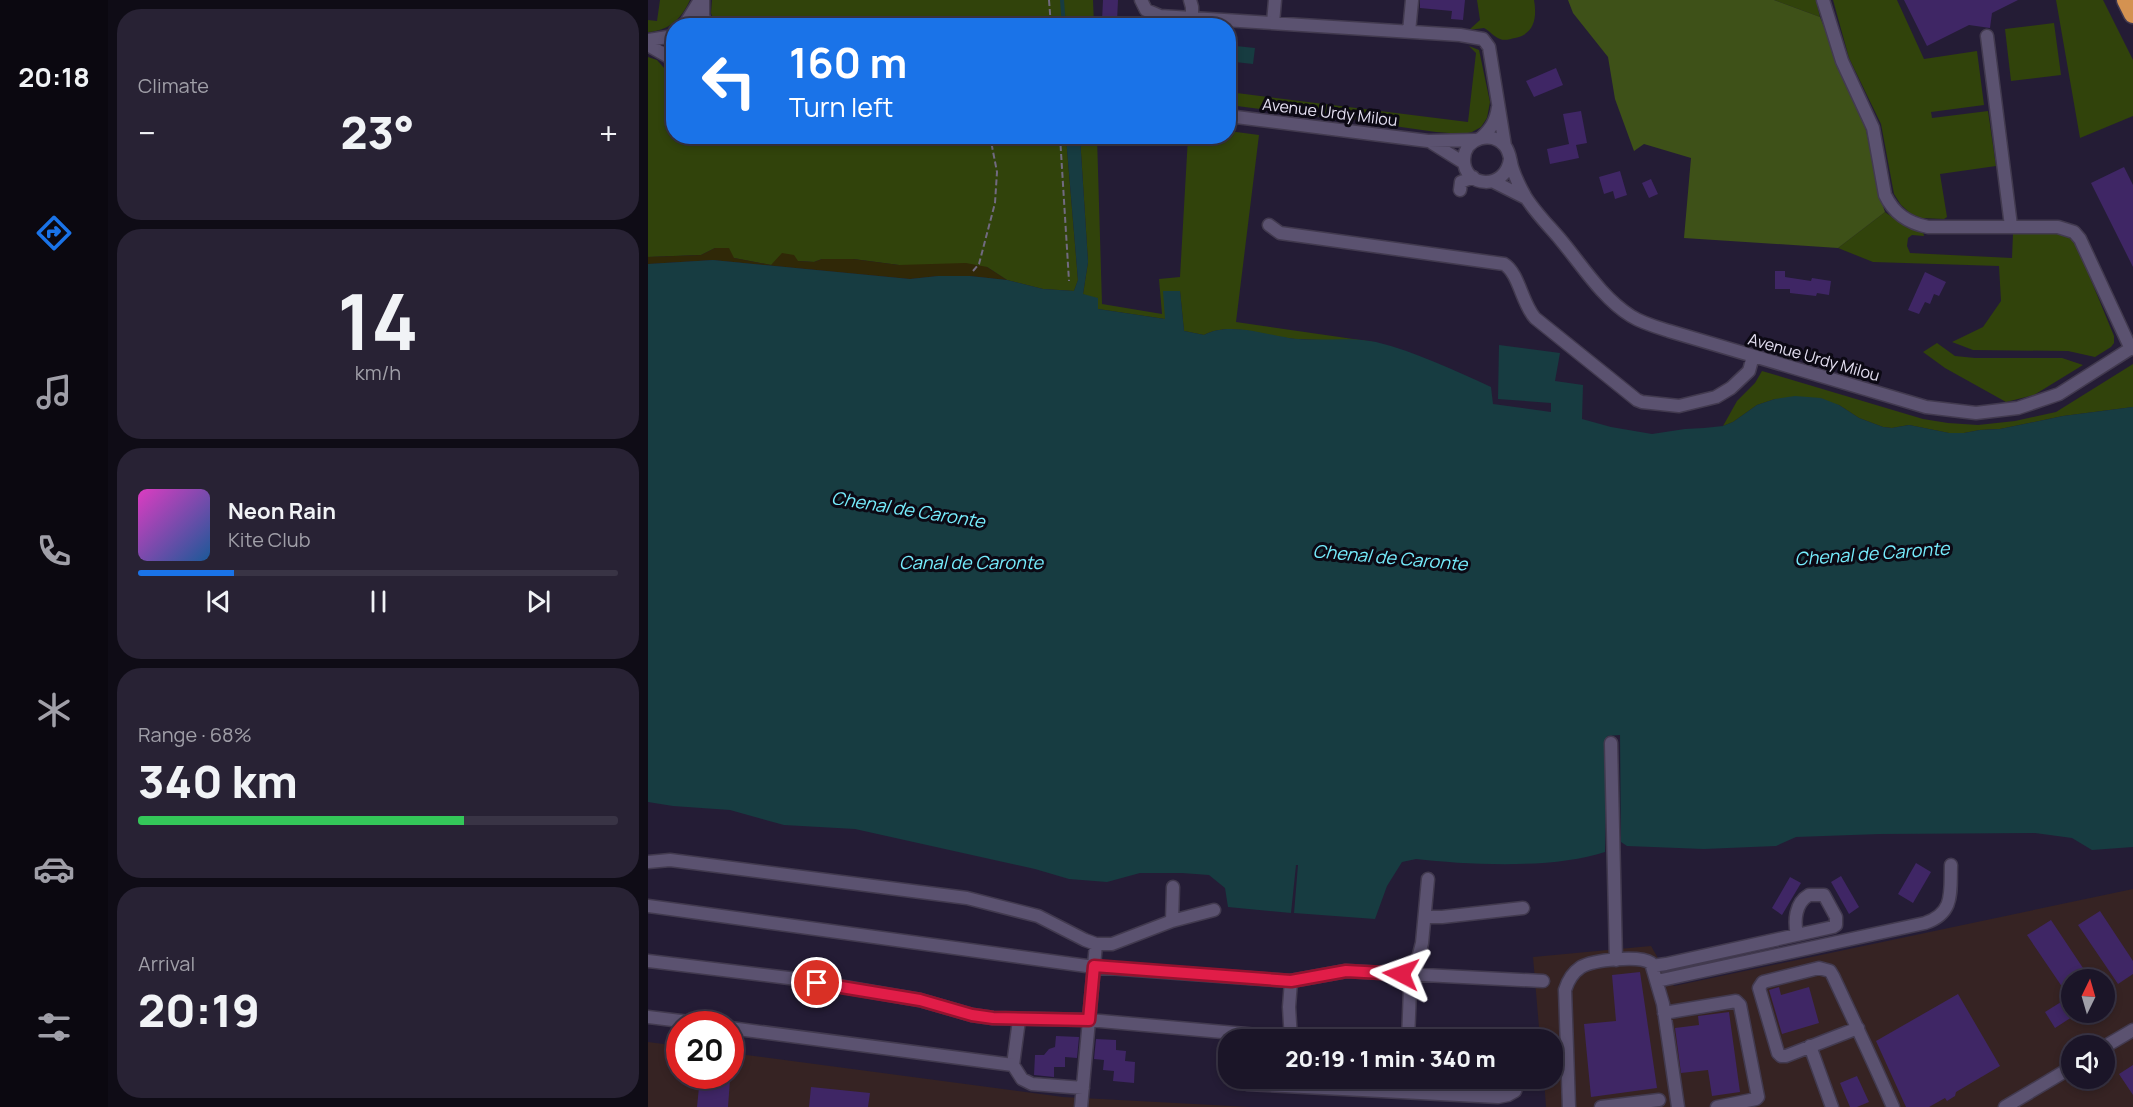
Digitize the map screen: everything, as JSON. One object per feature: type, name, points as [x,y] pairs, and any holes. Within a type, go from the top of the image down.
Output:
[{"type":"highway","points":[[2126,0],[2133,14]]},
{"type":"street","points":[[690,18],[702,0]]},
{"type":"street","points":[[702,0],[704,18]]},
{"type":"street","points":[[1141,0],[1146,10],[1152,14],[1192,18],[1190,0]]},
{"type":"street","points":[[1274,23],[1275,0]]},
{"type":"street","points":[[1409,32],[1412,0]]},
{"type":"street","points":[[1823,0],[1842,61],[1873,128],[1885,195],[1890,205],[1908,221],[1928,227],[2058,227],[2074,232],[2080,239],[2132,348]]},
{"type":"street","points":[[1236,22],[1460,35],[1479,37],[1487,42],[1502,116],[1505,146],[1510,159],[1504,174],[1494,182],[1484,182],[1468,172],[1464,162],[1466,150],[1490,130],[1494,124],[1498,103]]},
{"type":"street","points":[[1988,36],[2011,226]]},
{"type":"street","points":[[648,43],[666,39]]},
{"type":"street","points":[[648,43],[666,54]]},
{"type":"street","name":"Avenue Urdy Milou","points":[[1236,117],[1428,141],[1478,139]]},
{"type":"street","points":[[1478,139],[1488,137],[1496,139],[1505,146]]},
{"type":"street","name":"Avenue Urdy Milou","points":[[1428,141],[1464,162]]},
{"type":"street","name":"Avenue Urdy Milou","points":[[1510,159],[1515,176],[1527,199],[1602,290],[1631,316],[1669,331],[1926,407],[1976,413],[2018,408],[2060,394],[2132,348]]},
{"type":"street","points":[[1460,190],[1461,182],[1473,177]]},
{"type":"street","name":"Avenue Urdy Milou","points":[[1494,182],[1527,199]]},
{"type":"street","points":[[1269,225],[1280,233],[1504,264],[1511,270],[1529,311],[1535,318],[1642,402],[1679,406],[1716,397],[1731,388],[1749,371],[1754,356]]},
{"type":"street","points":[[1611,743],[1616,960]]},
{"type":"street","points":[[648,862],[670,860],[967,898],[1038,916],[1096,944],[1112,945],[1172,921],[1214,910]]},
{"type":"street","points":[[1657,981],[1925,924],[1937,919],[1946,911],[1951,865]]},
{"type":"street","points":[[1408,1029],[1410,989],[1421,951],[1428,879]]},
{"type":"street","points":[[1172,921],[1173,886]]},
{"type":"street","points":[[648,906],[1094,966],[1291,981],[1346,971],[1544,981]]},
{"type":"street","points":[[1425,917],[1523,908]]},
{"type":"street","points":[[1652,966],[1797,935]]},
{"type":"street","points":[[1081,1106],[1096,944]]},
{"type":"street","points":[[1569,1107],[1565,990],[1568,981],[1580,968],[1588,964],[1641,959],[1646,960],[1652,966],[1661,994],[1678,1107]]},
{"type":"street","points":[[648,961],[797,980],[920,1000],[972,1015],[1019,1020],[1054,1018],[1089,1020],[1218,1032]]},
{"type":"street","points":[[1858,1028],[1781,1056],[1778,1053],[1759,992],[1763,982],[1819,968],[1830,971],[1858,1028],[1893,1107]]},
{"type":"street","points":[[1290,1029],[1291,981]]},
{"type":"street","points":[[1664,1013],[1736,1001],[1740,1005],[1758,1097],[1717,1107]]},
{"type":"street","points":[[648,1017],[666,1019]]},
{"type":"street","points":[[1019,1020],[1013,1065],[1022,1079],[1032,1084],[1083,1088]]},
{"type":"street","points":[[744,1030],[1013,1065]]},
{"type":"street","points":[[2115,1041],[2133,1030]]},
{"type":"street","points":[[1810,1046],[1832,1107]]},
{"type":"street","points":[[2005,1107],[2061,1074]]},
{"type":"street","points":[[1381,1089],[1498,1097],[1508,1095],[1516,1089]]},
{"type":"street","points":[[1600,1107],[1659,1100]]},
{"type":"path","points":[[1049,0],[1050,18]]},
{"type":"path","points":[[973,271],[979,264],[995,203],[997,172],[992,144]]},
{"type":"path","points":[[1060,144],[1069,281]]},
{"type":"shaded area","points":[[2133,889],[2133,1107],[1546,1107],[1545,1089],[1563,1089],[1563,1029],[1539,1029],[1533,957],[1651,946],[1674,986]]},
{"type":"shaded area","points":[[648,1042],[666,1044],[666,1089],[744,1089],[744,1055],[1063,1097],[1250,1107],[648,1107]]},
{"type":"green space","points":[[660,0],[690,0],[679,18],[666,18],[666,27],[648,32],[648,20],[657,21]]},
{"type":"green space","points":[[712,0],[1093,0],[1094,18],[713,18]]},
{"type":"green space","points":[[1477,0],[1534,0],[1535,18],[1531,29],[1522,36],[1506,40],[1498,38],[1484,28],[1469,30],[1480,20]]},
{"type":"green space","points":[[1568,0],[1774,0],[1820,17],[1866,130],[1885,212],[1838,248],[1684,238],[1691,158],[1644,144],[1634,151],[1615,99],[1608,57],[1573,13]]},
{"type":"green space","points":[[1774,0],[1816,0],[1820,17]]},
{"type":"green space","points":[[1833,0],[1897,0],[1924,59],[1977,51],[1984,105],[1931,112],[1932,118],[1988,111],[1996,166],[1940,174],[1947,217],[1944,219],[1921,218],[1910,213],[1894,194],[1881,124],[1849,58]]},
{"type":"green space","points":[[2056,0],[2103,0],[2133,60],[2133,116],[2080,138]]},
{"type":"green space","points":[[2054,23],[2061,75],[2011,81],[2005,29]]},
{"type":"green space","points":[[1469,46],[1479,50],[1490,102],[1487,118],[1481,127],[1463,134],[1387,125],[1379,119],[1360,116],[1352,121],[1236,106],[1236,93],[1468,122],[1476,53]]},
{"type":"green space","points":[[648,57],[657,60],[666,70],[666,144],[1067,144],[1078,280],[1074,291],[1043,289],[1007,280],[987,267],[899,265],[853,259],[822,259],[814,262],[798,261],[771,265],[734,258],[715,248],[701,255],[648,257]]},
{"type":"green space","points":[[1236,132],[1259,135],[1236,322],[1374,342],[1295,339],[1226,329],[1204,335],[1184,331],[1180,291],[1165,319],[1098,309],[1089,297],[1083,294],[1088,262],[1080,144],[1097,144],[1102,304],[1162,314],[1159,279],[1180,277],[1188,144],[1236,144]]},
{"type":"green space","points":[[1885,212],[1906,227],[1923,232],[1924,236],[1912,235],[1908,238],[1907,246],[1910,253],[2012,258],[2013,233],[2067,235],[2075,241],[2114,336],[2114,343],[2095,357],[2068,351],[1973,350],[1952,342],[1983,327],[2001,301],[1999,266],[1873,262],[1838,248]]},
{"type":"green space","points":[[1937,343],[1955,356],[2062,358],[2083,365],[2034,395],[2006,402],[1945,368],[1923,352]]},
{"type":"green space","points":[[2133,364],[2133,407],[2063,416],[2000,429],[1949,433],[1909,425],[1883,427],[1859,418],[1839,405],[1775,399],[1757,405],[1733,422],[1723,426],[1737,401],[1755,383],[1762,371],[1923,419],[1978,425],[2015,421],[2056,412]]},
{"type":"sand","points":[[715,248],[729,248],[734,258],[771,265],[782,253],[794,255],[798,261],[814,262],[822,259],[853,259],[899,265],[966,263],[987,267],[1007,280],[970,276],[910,279],[713,260],[648,264],[648,257],[701,255]]},
{"type":"water","points":[[1236,46],[1255,48],[1253,64],[1236,62]]},
{"type":"water","name":"Canal de Caronte","points":[[1067,144],[1080,144],[1088,262],[1083,294],[1098,298],[1098,309],[1165,319],[1163,291],[1180,291],[1184,331],[1204,335],[1224,329],[1235,329],[1289,338],[1355,339],[1376,342],[1420,356],[1491,387],[1493,404],[1551,412],[1551,403],[1498,399],[1499,345],[1560,353],[1555,381],[1583,385],[1582,419],[1652,434],[1723,426],[1733,422],[1757,405],[1795,396],[1821,398],[1839,405],[1859,418],[1883,427],[1909,425],[1949,433],[2000,429],[2063,416],[2133,407],[2133,847],[2092,850],[2072,838],[2035,833],[1796,837],[1776,846],[1704,849],[1627,846],[1621,842],[1620,735],[1607,736],[1605,852],[1562,861],[1537,863],[1486,864],[1416,859],[1402,862],[1387,886],[1375,919],[1294,913],[1298,865],[1296,865],[1291,913],[1228,907],[1225,888],[1209,875],[1140,873],[1107,882],[1069,879],[1035,869],[855,829],[784,825],[730,810],[648,802],[648,264],[713,260],[910,279],[970,276],[1007,280],[1043,289],[1074,291],[1078,280]]},
{"type":"building","points":[[1103,0],[1118,0],[1117,18],[1102,18]]},
{"type":"building","points":[[1420,0],[1465,0],[1463,20],[1451,19],[1452,11],[1420,8]]},
{"type":"building","points":[[1904,0],[2018,0],[1992,13],[1990,28],[1969,25],[1927,46]]},
{"type":"building","points":[[1556,68],[1563,85],[1534,97],[1526,81]]},
{"type":"building","points":[[1581,111],[1587,143],[1576,145],[1579,158],[1550,164],[1547,149],[1569,144],[1563,114]]},
{"type":"building","points":[[2124,167],[2133,185],[2133,267],[2091,183]]},
{"type":"building","points":[[1620,171],[1627,195],[1615,199],[1613,191],[1604,194],[1599,177]]},
{"type":"building","points":[[1651,179],[1658,194],[1649,198],[1642,183]]},
{"type":"building","points":[[1775,271],[1785,271],[1785,277],[1831,281],[1829,295],[1817,293],[1816,296],[1790,293],[1790,289],[1775,289]]},
{"type":"building","points":[[1925,272],[1946,282],[1939,296],[1934,294],[1930,304],[1925,302],[1919,314],[1908,310]]},
{"type":"building","points":[[1916,863],[1931,872],[1913,903],[1898,894]]},
{"type":"building","points":[[1841,876],[1859,907],[1849,914],[1831,882]]},
{"type":"building","points":[[1790,877],[1801,883],[1782,915],[1772,908]]},
{"type":"building","points":[[2100,911],[2133,961],[2133,974],[2118,984],[2115,980],[2115,969],[2108,969],[2078,925]]},
{"type":"building","points":[[2051,920],[2084,969],[2061,969],[2061,985],[2027,935]]},
{"type":"building","points":[[1640,972],[1657,1088],[1591,1097],[1584,1024],[1616,1021],[1612,975]]},
{"type":"building","points":[[1779,987],[1781,995],[1809,987],[1819,1023],[1782,1034],[1769,990]]},
{"type":"building","points":[[1958,994],[2000,1066],[1956,1092],[1955,1096],[1947,1101],[1945,1098],[1929,1107],[1906,1107],[1876,1041]]},
{"type":"building","points":[[2061,1002],[2063,1023],[2055,1028],[2045,1012]]},
{"type":"building","points":[[1729,1012],[1740,1092],[1712,1096],[1708,1070],[1681,1073],[1675,1028],[1699,1025],[1698,1016]]},
{"type":"building","points":[[1056,1036],[1079,1037],[1077,1058],[1065,1057],[1065,1067],[1054,1067],[1054,1077],[1034,1075],[1035,1055],[1044,1055],[1049,1049],[1055,1047]]},
{"type":"building","points":[[1096,1039],[1116,1040],[1116,1050],[1126,1051],[1125,1061],[1135,1062],[1134,1083],[1113,1081],[1114,1071],[1103,1070],[1104,1060],[1094,1059]]},
{"type":"building","points":[[2133,1065],[2133,1095],[2119,1074]]},
{"type":"building","points":[[1857,1076],[1869,1102],[1850,1107],[1840,1083]]},
{"type":"building","points":[[811,1087],[870,1093],[868,1107],[809,1107]]},
{"type":"building","points":[[699,1089],[729,1089],[728,1107],[697,1107]]},
{"type":"waterway","points":[[1062,0],[1063,18]]},
{"type":"route","points":[[817,983],[920,1000],[972,1015],[993,1018],[1089,1020],[1094,966],[1291,981],[1346,971],[1401,974]]},
{"type":"water label","name":"Chenal de Caronte","points":[[908,510]]},
{"type":"water label","name":"Chenal de Caronte","points":[[1872,554]]},
{"type":"water label","name":"Chenal de Caronte","points":[[1390,558]]}]
